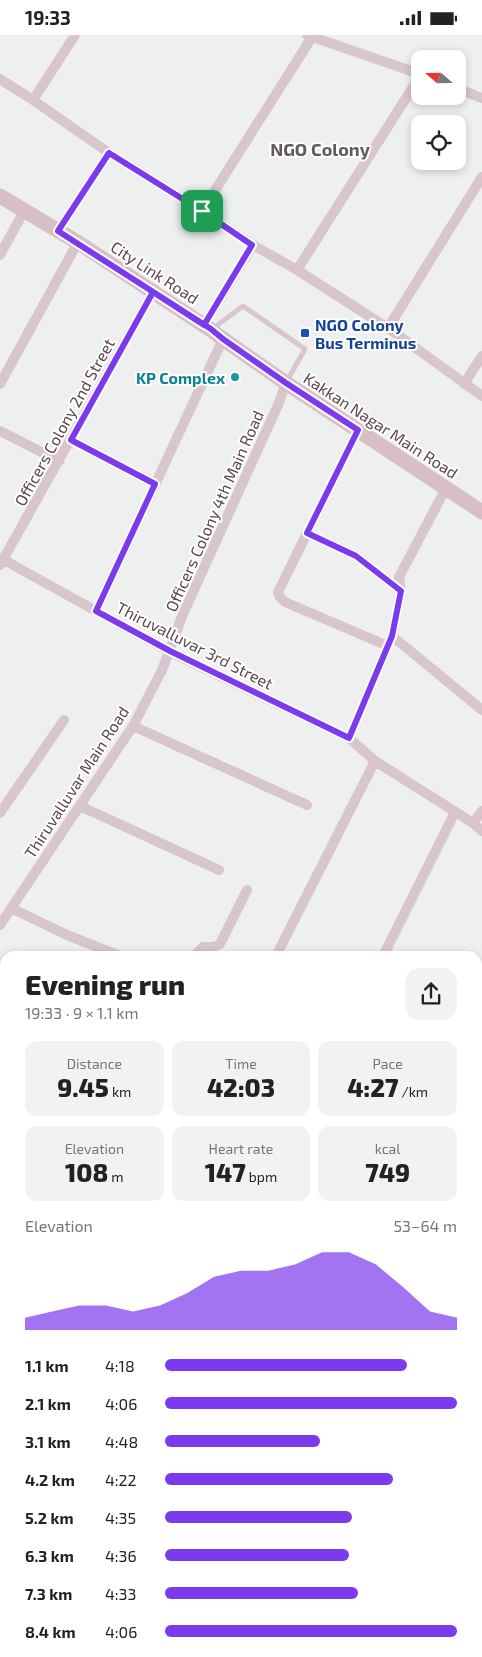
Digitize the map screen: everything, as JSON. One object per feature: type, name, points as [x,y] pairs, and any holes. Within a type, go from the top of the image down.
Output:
[{"type":"street","points":[[33,100],[75,35]]},
{"type":"street","points":[[202,211],[309,36],[411,72]]},
{"type":"street","points":[[0,79],[109,153],[202,211],[252,245],[297,270],[388,329],[482,396]]},
{"type":"street","points":[[297,270],[411,89]]},
{"type":"street","points":[[466,92],[482,98]]},
{"type":"street","points":[[58,231],[109,153]]},
{"type":"street","points":[[388,329],[482,177]]},
{"type":"street","name":"City Link Road","points":[[0,197],[78,242],[213,331],[286,383]]},
{"type":"street","points":[[0,255],[24,211]]},
{"type":"street","points":[[0,384],[78,242]]},
{"type":"street","points":[[96,611],[155,484],[213,331],[252,245]]},
{"type":"street","name":"Officers Colony 2nd Street","points":[[2,563],[153,292]]},
{"type":"street","points":[[464,384],[482,356]]},
{"type":"street","name":"Kakkan Nagar Main Road","points":[[286,383],[482,511]]},
{"type":"street","name":"Officers Colony 4th Main Road","points":[[170,651],[183,614],[278,405],[286,383]]},
{"type":"street","points":[[358,430],[278,592],[279,596],[285,602],[390,641],[482,710]]},
{"type":"street","points":[[0,431],[59,461]]},
{"type":"street","points":[[71,440],[155,484]]},
{"type":"street","points":[[349,738],[390,641],[401,591],[399,577],[402,569],[446,488]]},
{"type":"street","points":[[307,533],[356,556],[401,591]]},
{"type":"street","name":"Thiruvalluvar 3rd Street","points":[[2,563],[170,651],[349,738],[375,761],[482,831]]},
{"type":"street","name":"Thiruvalluvar Main Road","points":[[0,925],[133,726],[170,651]]},
{"type":"street","points":[[0,813],[64,720]]},
{"type":"street","points":[[133,726],[307,805]]},
{"type":"street","points":[[279,951],[375,761]]},
{"type":"street","points":[[80,806],[219,870]]},
{"type":"street","points":[[472,823],[482,811]]},
{"type":"street","points":[[386,951],[455,813]]},
{"type":"street","points":[[199,951],[203,947],[213,947],[220,944],[248,890]]},
{"type":"street","points":[[11,908],[66,935],[107,951]]},
{"type":"lane","points":[[213,331],[243,306],[305,349],[286,383]]},
{"type":"place","name":"NGO Colony Bus Terminus","points":[[305,333]]},
{"type":"place","name":"KP Complex","points":[[235,377]]},
{"type":"district","name":"NGO Colony","points":[[320,149]]},
{"type":"route","points":[[202,211],[109,153],[58,231],[82,245],[153,292],[211,329],[286,383],[358,430],[307,533],[356,556],[401,591],[392,636],[349,738],[170,651],[96,611],[155,484],[71,440],[153,292],[204,325],[252,245],[202,211]]}]
